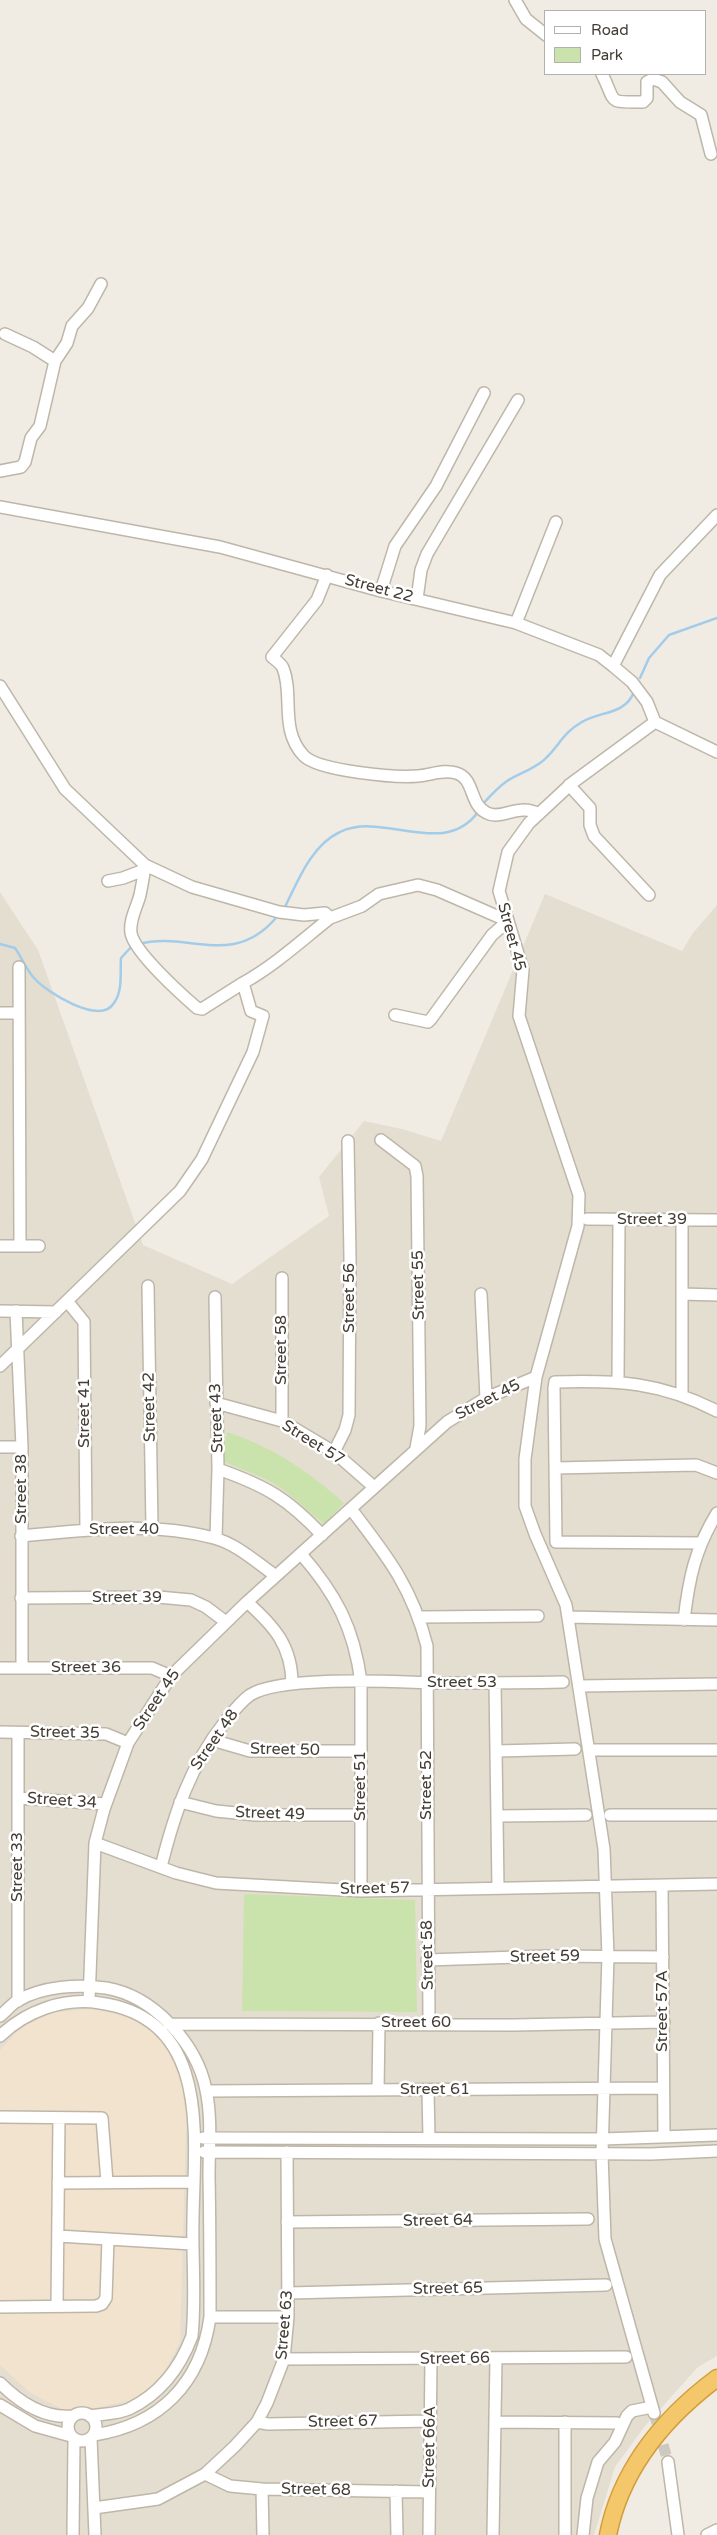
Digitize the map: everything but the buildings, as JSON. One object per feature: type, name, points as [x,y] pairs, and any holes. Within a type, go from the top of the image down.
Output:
[{"type":"highway","points":[[608,2535],[621,2493],[652,2439],[669,2419],[717,2378]]},
{"type":"highway","points":[[618,2535],[637,2483],[657,2450],[682,2418],[717,2390]]},
{"type":"street","points":[[516,0],[526,19],[544,33]]},
{"type":"street","points":[[602,75],[612,99],[616,102],[643,102],[646,98],[646,82],[653,79],[662,82],[680,102],[701,115],[711,154]]},
{"type":"street","points":[[0,471],[21,467],[25,462],[31,438],[40,426],[55,361],[67,343],[72,326],[88,308],[101,284]]},
{"type":"street","points":[[5,334],[33,347],[55,361]]},
{"type":"street","points":[[381,591],[395,546],[436,486],[484,394]]},
{"type":"street","points":[[416,600],[421,570],[427,554],[518,400]]},
{"type":"street","name":"Street 22","points":[[0,507],[220,548],[416,600],[516,623],[598,656],[614,666],[632,682],[647,702],[655,722]]},
{"type":"street","points":[[614,666],[660,575],[717,515]]},
{"type":"street","points":[[516,623],[556,522]]},
{"type":"street","points":[[327,575],[317,600],[272,657],[283,668],[290,733],[303,755],[311,762],[355,771],[410,776],[443,772],[456,773],[468,782],[477,805],[487,813],[503,814],[524,810],[539,814]]},
{"type":"street","points":[[0,686],[66,789],[145,868],[192,887],[278,912],[304,915],[325,913],[330,918]]},
{"type":"street","points":[[655,722],[717,752]]},
{"type":"street","name":"Street 45","points":[[89,2001],[95,1843],[105,1804],[128,1744],[171,1676],[246,1602],[447,1422],[486,1398],[536,1377],[578,1226],[579,1195],[519,1016],[523,970],[499,891],[502,872],[508,852],[529,823],[569,785],[655,722]]},
{"type":"street","points":[[569,785],[590,808],[590,825],[594,836],[649,895]]},
{"type":"street","points":[[108,881],[123,878],[145,868]]},
{"type":"street","points":[[145,868],[140,896],[132,919],[131,934],[144,954],[173,987],[197,1008],[202,1009],[293,950],[314,929],[330,918],[362,906],[379,894],[418,885],[437,890],[508,921],[492,935],[428,1022],[395,1015]]},
{"type":"street","points":[[18,967],[20,1246]]},
{"type":"street","points":[[0,1366],[180,1191],[202,1159],[253,1052],[262,1023],[263,1016],[251,1010],[243,983]]},
{"type":"street","points":[[0,1013],[18,1013]]},
{"type":"street","name":"Street 55","points":[[381,1140],[416,1166],[418,1176],[420,1426],[416,1448]]},
{"type":"street","name":"Street 56","points":[[334,1452],[345,1430],[349,1415],[348,1141]]},
{"type":"street","name":"Street 39","points":[[587,1220],[717,1220]]},
{"type":"street","points":[[618,1381],[619,1220]]},
{"type":"street","points":[[682,1221],[682,1395]]},
{"type":"street","points":[[0,1246],[39,1246]]},
{"type":"street","name":"Street 58","points":[[282,1278],[282,1421]]},
{"type":"street","name":"Street 42","points":[[148,1286],[152,1528]]},
{"type":"street","points":[[482,1294],[486,1398]]},
{"type":"street","points":[[682,1294],[717,1295]]},
{"type":"street","name":"Street 43","points":[[216,1297],[218,1469],[216,1538]]},
{"type":"street","name":"Street 41","points":[[67,1301],[84,1322],[86,1530]]},
{"type":"street","points":[[0,1311],[56,1312]]},
{"type":"street","name":"Street 38","points":[[16,1311],[22,1447],[22,1668]]},
{"type":"street","points":[[536,1377],[525,1459],[525,1506],[535,1534],[553,1571],[568,1617],[604,1849],[607,1886],[608,2023],[602,2154],[606,2240],[653,2410],[632,2411],[627,2416],[615,2442],[598,2462],[587,2498],[583,2535]]},
{"type":"street","points":[[701,1543],[559,1544],[556,1542],[555,1382],[618,1381],[645,1385],[682,1395],[717,1411]]},
{"type":"street","name":"Street 57","points":[[216,1403],[282,1421],[334,1452],[374,1487]]},
{"type":"street","points":[[0,1447],[22,1447]]},
{"type":"street","points":[[555,1468],[696,1465],[717,1473]]},
{"type":"street","points":[[218,1469],[257,1483],[282,1498],[304,1516],[322,1535]]},
{"type":"street","name":"Street 52","points":[[350,1509],[391,1561],[420,1617],[427,1646],[427,1888]]},
{"type":"street","points":[[684,1620],[690,1575],[701,1543],[717,1513]]},
{"type":"street","name":"Street 40","points":[[22,1536],[86,1530],[152,1528],[216,1538],[243,1552],[276,1576]]},
{"type":"street","name":"Street 51","points":[[300,1554],[332,1592],[348,1624],[357,1651],[362,1682],[360,1751],[361,1891]]},
{"type":"street","name":"Street 39","points":[[21,1598],[158,1597],[191,1600],[206,1607],[226,1622]]},
{"type":"street","points":[[246,1602],[270,1623],[289,1653],[292,1684]]},
{"type":"street","points":[[420,1617],[538,1616]]},
{"type":"street","points":[[568,1617],[717,1620]]},
{"type":"street","name":"Street 36","points":[[0,1668],[152,1668],[171,1676]]},
{"type":"street","name":"Street 53","points":[[362,1682],[563,1682]]},
{"type":"street","name":"Street 48","points":[[161,1867],[180,1802],[189,1780],[212,1740],[236,1708],[250,1695],[273,1687],[292,1684],[362,1682]]},
{"type":"street","points":[[496,1683],[498,1888]]},
{"type":"street","points":[[580,1686],[717,1684]]},
{"type":"street","name":"Street 35","points":[[0,1732],[106,1734],[128,1744]]},
{"type":"street","name":"Street 33","points":[[18,1733],[18,2001]]},
{"type":"street","name":"Street 50","points":[[212,1740],[250,1751],[360,1751]]},
{"type":"street","points":[[497,1750],[575,1749]]},
{"type":"street","points":[[589,1750],[717,1750]]},
{"type":"street","name":"Street 34","points":[[18,1798],[105,1804]]},
{"type":"street","name":"Street 49","points":[[180,1802],[216,1811],[256,1816],[361,1815]]},
{"type":"street","points":[[497,1816],[586,1815]]},
{"type":"street","points":[[610,1815],[717,1815]]},
{"type":"street","name":"Street 57","points":[[95,1843],[161,1867],[216,1883],[361,1891],[427,1888],[717,1884]]},
{"type":"street","name":"Street 57A","points":[[662,1886],[664,2136]]},
{"type":"street","name":"Street 58","points":[[427,1888],[429,2023]]},
{"type":"street","name":"Street 59","points":[[427,1960],[608,1956],[663,1957]]},
{"type":"street","points":[[0,2016],[18,2001],[51,1989],[89,1986],[116,1990],[143,2002],[169,2024],[189,2048],[201,2072],[206,2091],[210,2138],[210,2317],[202,2351],[194,2368],[175,2395],[140,2423],[117,2432],[82,2441],[34,2426],[1,2408]]},
{"type":"street","points":[[0,2036],[28,2015],[45,2008],[89,2001],[128,2009],[145,2018],[162,2032],[174,2048],[186,2072],[192,2095],[194,2138],[192,2336],[179,2366],[159,2389],[127,2410],[90,2416],[82,2413],[59,2418],[30,2407],[0,2383]]},
{"type":"street","name":"Street 60","points":[[169,2024],[664,2022]]},
{"type":"street","points":[[378,2090],[379,2023]]},
{"type":"street","name":"Street 61","points":[[206,2091],[663,2088]]},
{"type":"street","points":[[428,2090],[429,2138]]},
{"type":"street","points":[[0,2117],[102,2118],[107,2182]]},
{"type":"street","points":[[57,2306],[60,2118]]},
{"type":"street","points":[[194,2138],[603,2139],[717,2135]]},
{"type":"street","points":[[194,2152],[602,2154],[717,2151]]},
{"type":"street","name":"Street 63","points":[[94,2508],[158,2499],[205,2474],[236,2446],[257,2422],[279,2378],[284,2359],[289,2292],[287,2152]]},
{"type":"street","points":[[58,2183],[193,2182]]},
{"type":"street","name":"Street 64","points":[[287,2222],[588,2219]]},
{"type":"street","points":[[58,2236],[192,2244]]},
{"type":"street","points":[[0,2306],[96,2306],[102,2304],[106,2298],[108,2239]]},
{"type":"street","name":"Street 65","points":[[289,2292],[606,2286]]},
{"type":"street","points":[[210,2317],[288,2317]]},
{"type":"street","name":"Street 66","points":[[284,2359],[626,2358]]},
{"type":"street","points":[[493,2535],[496,2359]]},
{"type":"street","name":"Street 66A","points":[[429,2535],[431,2360]]},
{"type":"street","points":[[73,2416],[69,2423],[73,2437],[73,2535]]},
{"type":"street","points":[[90,2416],[95,2423],[92,2437],[95,2535]]},
{"type":"street","name":"Street 67","points":[[257,2422],[268,2424],[430,2421]]},
{"type":"street","points":[[495,2422],[617,2423]]},
{"type":"street","points":[[565,2422],[565,2535]]},
{"type":"street","points":[[668,2462],[678,2535]]},
{"type":"street","name":"Street 68","points":[[205,2474],[230,2486],[262,2489],[429,2492]]},
{"type":"street","points":[[262,2489],[263,2535]]},
{"type":"street","points":[[396,2491],[398,2535]]},
{"type":"street","points":[[707,2535],[717,2530]]},
{"type":"shaded area","points":[[0,892],[38,950],[143,1245],[232,1284],[329,1216],[319,1177],[364,1121],[402,1129],[441,1141],[545,894],[682,951],[693,933],[717,905],[717,2356],[698,2367],[645,2426],[615,2467],[594,2535],[0,2535]]},
{"type":"shaded area","points":[[87,2009],[120,2011],[160,2037],[174,2060],[187,2095],[180,2342],[165,2371],[148,2389],[131,2400],[91,2409],[64,2410],[29,2392],[0,2365],[0,2050],[22,2027],[51,2013]]},
{"type":"green space","points":[[227,1432],[260,1445],[289,1461],[344,1503],[324,1524],[284,1490],[266,1479],[222,1461]]},
{"type":"green space","points":[[244,1894],[415,1900],[417,2012],[242,2011]]},
{"type":"waterway","points":[[640,678],[649,658],[669,635],[717,618]]},
{"type":"waterway","points":[[482,805],[507,781],[543,761],[566,734],[576,726],[589,718],[611,712],[625,705],[634,692]]},
{"type":"waterway","points":[[284,909],[313,855],[330,838],[340,832],[357,827],[375,827],[412,832],[448,832],[464,825],[478,812]]},
{"type":"waterway","points":[[139,944],[174,941],[226,945],[242,942],[259,934],[275,919]]},
{"type":"waterway","points":[[0,944],[15,948],[31,975],[50,991],[73,1004],[97,1011],[107,1009],[117,998],[120,987],[121,958],[133,945]]},
{"type":"tunnel","points":[[654,2413],[668,2462]]}]
